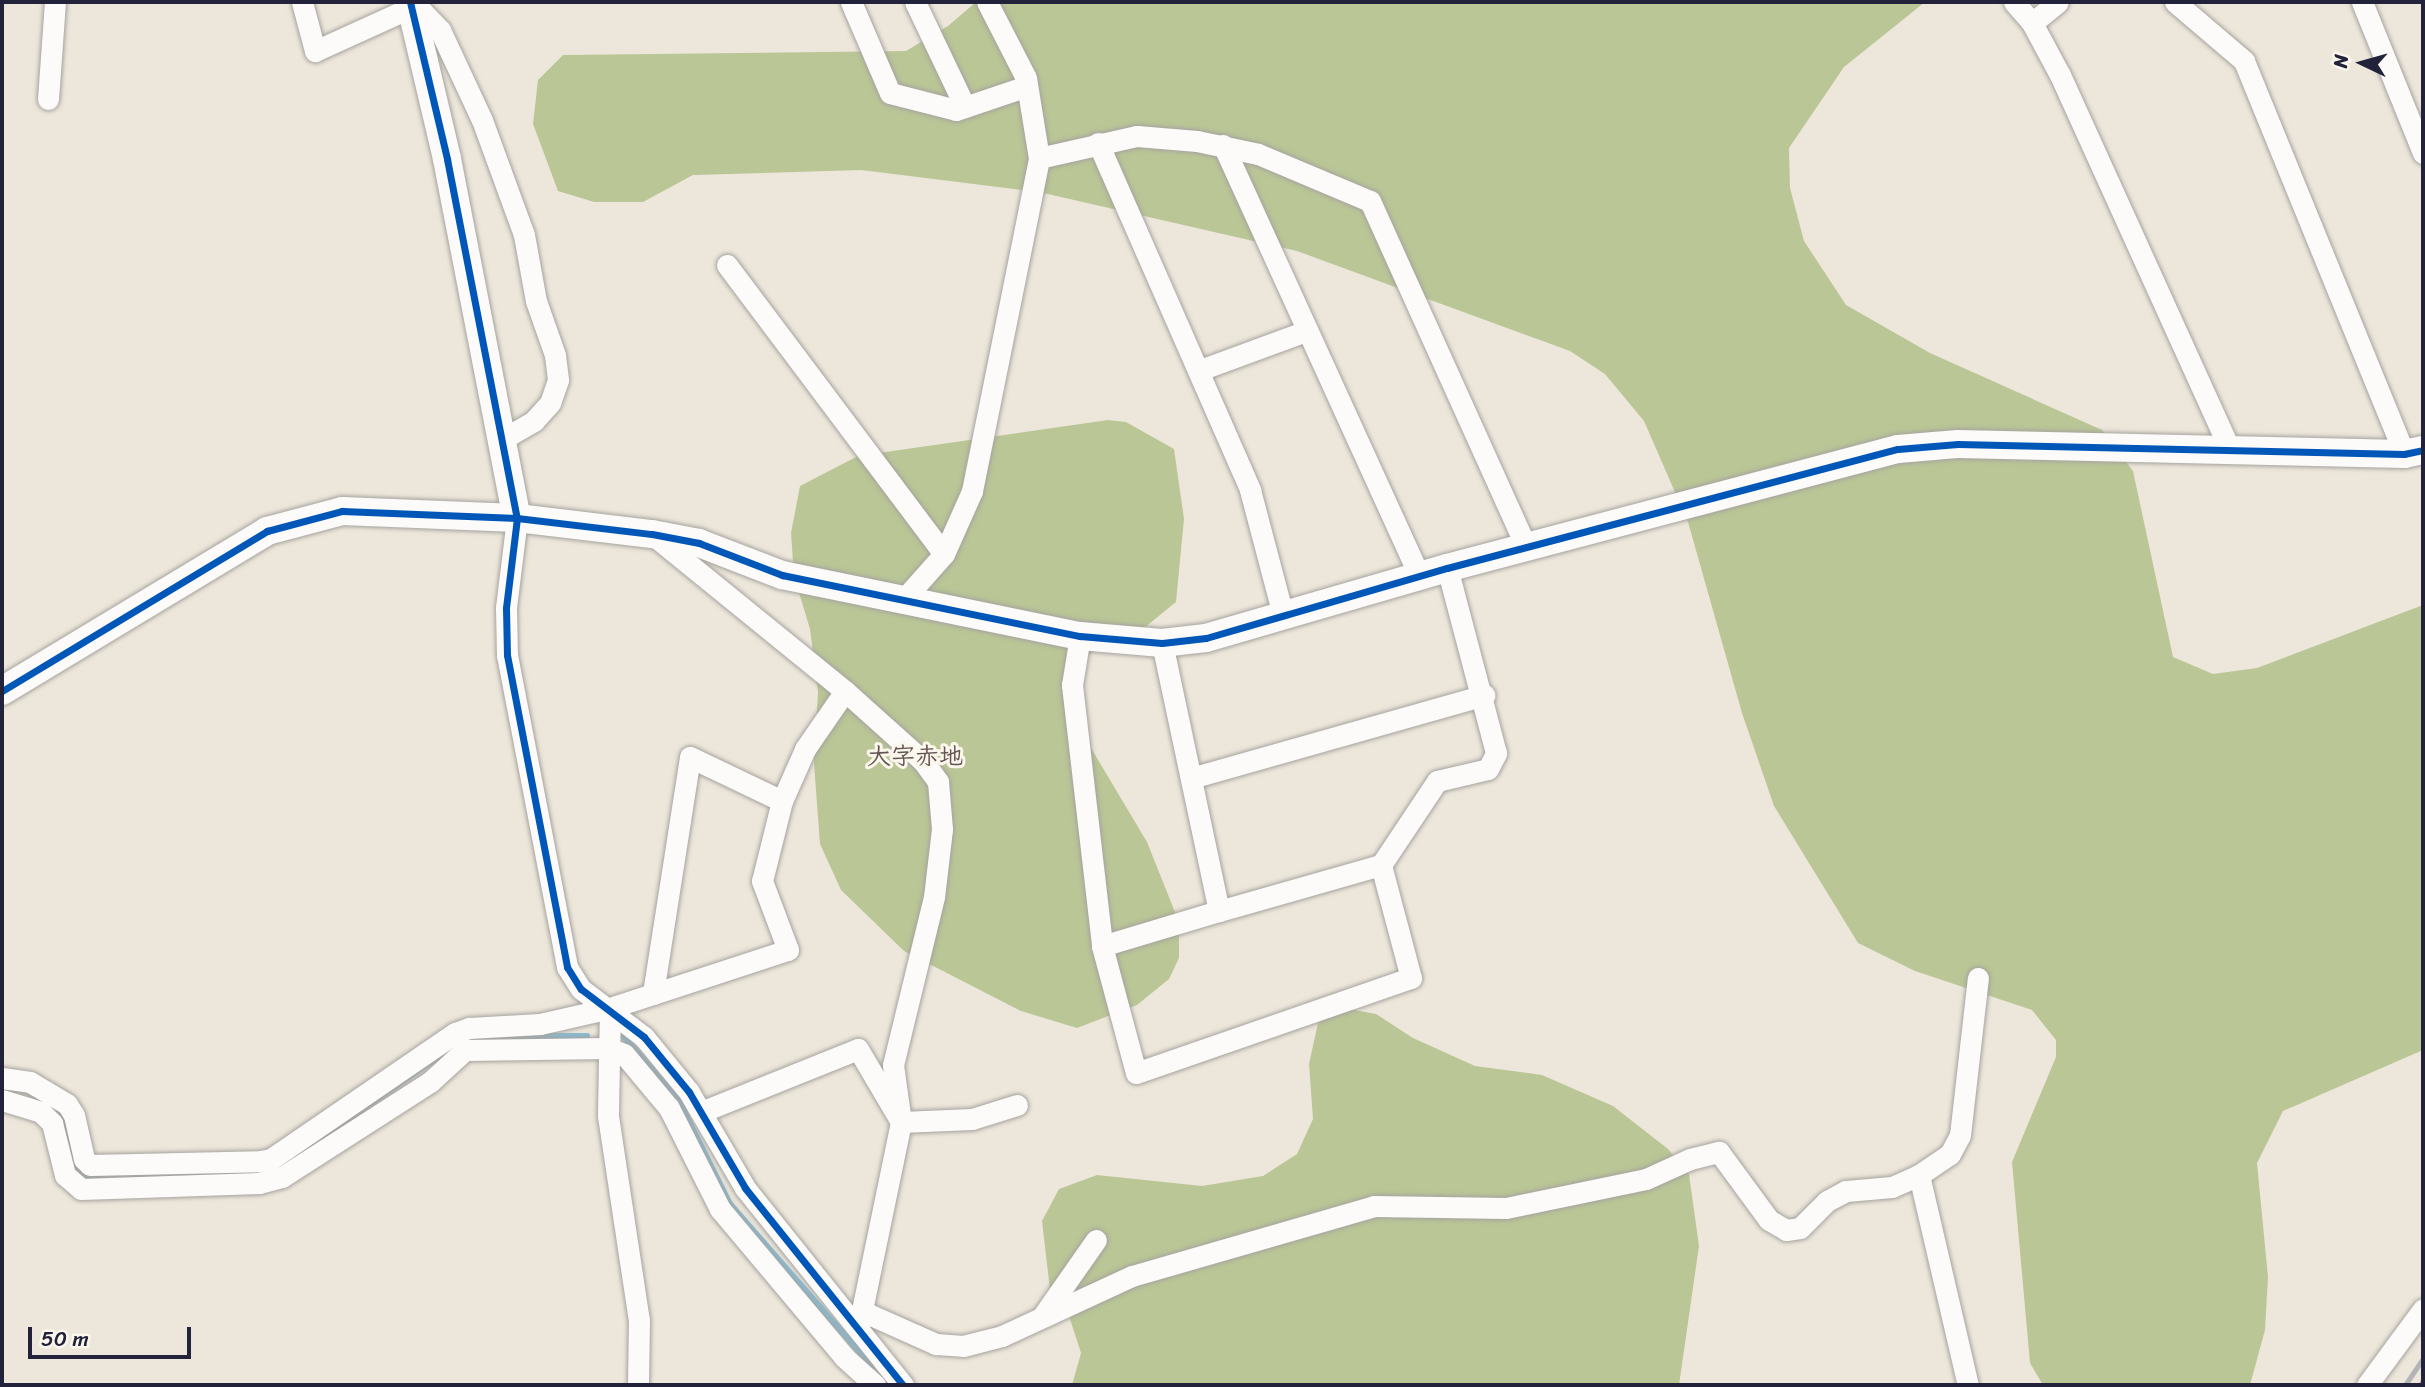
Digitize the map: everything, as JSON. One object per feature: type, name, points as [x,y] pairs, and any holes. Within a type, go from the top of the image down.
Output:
[{"type":"street","points":[[48,99],[55,2]]},
{"type":"street","points":[[302,2],[315,51],[412,3]]},
{"type":"street","points":[[850,2],[890,93],[956,110],[1027,86]]},
{"type":"street","points":[[915,2],[965,107]]},
{"type":"street","points":[[904,599],[944,554],[972,491],[1039,158],[1027,86],[987,2]]},
{"type":"street","points":[[2014,2],[2032,23],[2231,452]]},
{"type":"street","points":[[2032,23],[2058,2]]},
{"type":"street","points":[[2,691],[267,531],[303,518],[342,511],[393,509],[517,517],[652,534],[699,543],[782,575],[1080,636],[1162,643],[1206,638],[1447,568],[1898,449],[1958,444],[2231,452],[2414,452],[2244,61],[2175,2]]},
{"type":"street","points":[[2362,2],[2423,153]]},
{"type":"street","points":[[412,3],[447,159],[517,517],[506,607],[507,655],[568,967],[581,989],[610,1008],[644,1037],[701,1112],[745,1188],[861,1319],[888,1382]]},
{"type":"street","points":[[412,3],[440,30],[482,120],[524,235],[536,301],[555,355],[558,380],[550,403],[534,421],[501,440]]},
{"type":"street","points":[[1039,158],[1137,136],[1223,145],[1258,154],[1370,201],[1527,548]]},
{"type":"street","points":[[1098,143],[1200,369],[1250,490],[1283,615]]},
{"type":"street","points":[[1223,145],[1419,576]]},
{"type":"street","points":[[727,265],[944,554]]},
{"type":"street","points":[[1200,369],[1306,331]]},
{"type":"street","points":[[652,534],[845,691],[923,761],[937,782],[942,830],[934,897],[893,1065],[901,1122],[861,1319]]},
{"type":"street","points":[[1102,946],[1381,864],[1437,781],[1488,769],[1496,753],[1484,695],[1447,568]]},
{"type":"street","points":[[1080,636],[1072,685],[1102,946],[1136,1073],[1411,978],[1381,864]]},
{"type":"street","points":[[1162,643],[1219,911]]},
{"type":"street","points":[[2,1078],[30,1082],[67,1104],[74,1115],[84,1159],[90,1165],[260,1161],[271,1159],[455,1033],[477,1027],[540,1024],[610,1008],[788,950],[762,880],[782,801],[806,749],[845,691]]},
{"type":"street","points":[[1191,778],[1484,695]]},
{"type":"street","points":[[653,994],[690,757],[782,801]]},
{"type":"street","points":[[861,1319],[936,1344],[963,1346],[1002,1336],[1144,1272],[1374,1206],[1506,1208],[1646,1178],[1690,1159],[1719,1152],[1769,1220],[1786,1230],[1800,1228],[1827,1201],[1846,1191],[1892,1186],[1919,1175],[1950,1154],[1960,1135],[1978,978]]},
{"type":"street","points":[[610,1008],[608,1116],[639,1320],[638,1385]]},
{"type":"street","points":[[2,1100],[41,1112],[52,1122],[65,1175],[81,1189],[259,1183],[282,1177],[305,1163],[430,1082],[465,1051],[608,1048],[624,1054],[669,1108],[720,1209],[844,1357],[888,1382]]},
{"type":"street","points":[[701,1112],[858,1049],[875,1071],[901,1122]]},
{"type":"street","points":[[901,1122],[972,1119],[1017,1105]]},
{"type":"street","points":[[1919,1175],[1968,1385]]},
{"type":"street","points":[[1041,1318],[1096,1240]]},
{"type":"street","points":[[2367,1385],[2423,1309]]},
{"type":"green space","points":[[976,2],[1925,2],[1844,67],[1789,148],[1790,188],[1804,241],[1846,305],[1930,353],[2102,430],[2133,471],[2173,657],[2213,674],[2257,668],[2423,605],[2423,1050],[2283,1111],[2257,1163],[2268,1277],[2265,1330],[2250,1385],[2043,1385],[2030,1363],[2012,1162],[2056,1057],[2056,1040],[2032,1010],[1915,971],[1858,943],[1774,806],[1742,713],[1688,522],[1644,421],[1605,374],[1570,351],[1297,251],[1039,192],[861,170],[693,175],[643,202],[594,202],[558,191],[533,124],[538,80],[563,55],[906,51],[948,26]]},
{"type":"green space","points":[[1108,420],[1126,422],[1174,449],[1184,519],[1176,602],[1144,628],[1103,645],[1075,664],[1085,738],[1147,842],[1179,922],[1179,958],[1169,979],[1137,1005],[1077,1028],[1021,1011],[904,951],[841,890],[820,844],[814,764],[818,692],[810,629],[794,576],[791,533],[800,486],[858,456]]},
{"type":"green space","points":[[1338,1007],[1376,1014],[1413,1038],[1475,1066],[1542,1075],[1613,1106],[1668,1149],[1689,1174],[1699,1246],[1679,1385],[1072,1385],[1081,1353],[1069,1316],[1050,1290],[1042,1221],[1059,1189],[1097,1175],[1202,1186],[1263,1176],[1297,1154],[1313,1119],[1309,1064],[1318,1023]]},
{"type":"waterway","points":[[512,1036],[587,1036]]},
{"type":"waterway","points":[[624,1037],[679,1101],[730,1204],[872,1366]]},
{"type":"waterway","points":[[323,1136],[449,1049]]},
{"type":"waterway","points":[[61,1112],[74,1166],[88,1176],[101,1175]]},
{"type":"railway","points":[[2405,1385],[2423,1358]]},
{"type":"railway","points":[[2420,1385],[2423,1380]]},
{"type":"cycle path","points":[[410,2],[447,159],[517,518],[506,608],[507,655],[567,967],[581,989],[644,1037],[689,1092],[745,1188],[903,1385]]},
{"type":"cycle path","points":[[2,691],[267,531],[342,511],[517,518],[652,534],[699,543],[782,575],[1080,636],[1162,643],[1206,638],[1447,568],[1898,449],[1958,444],[2404,454],[2423,450]]},
{"type":"district","name":"大字赤地","points":[[915,757]]}]
